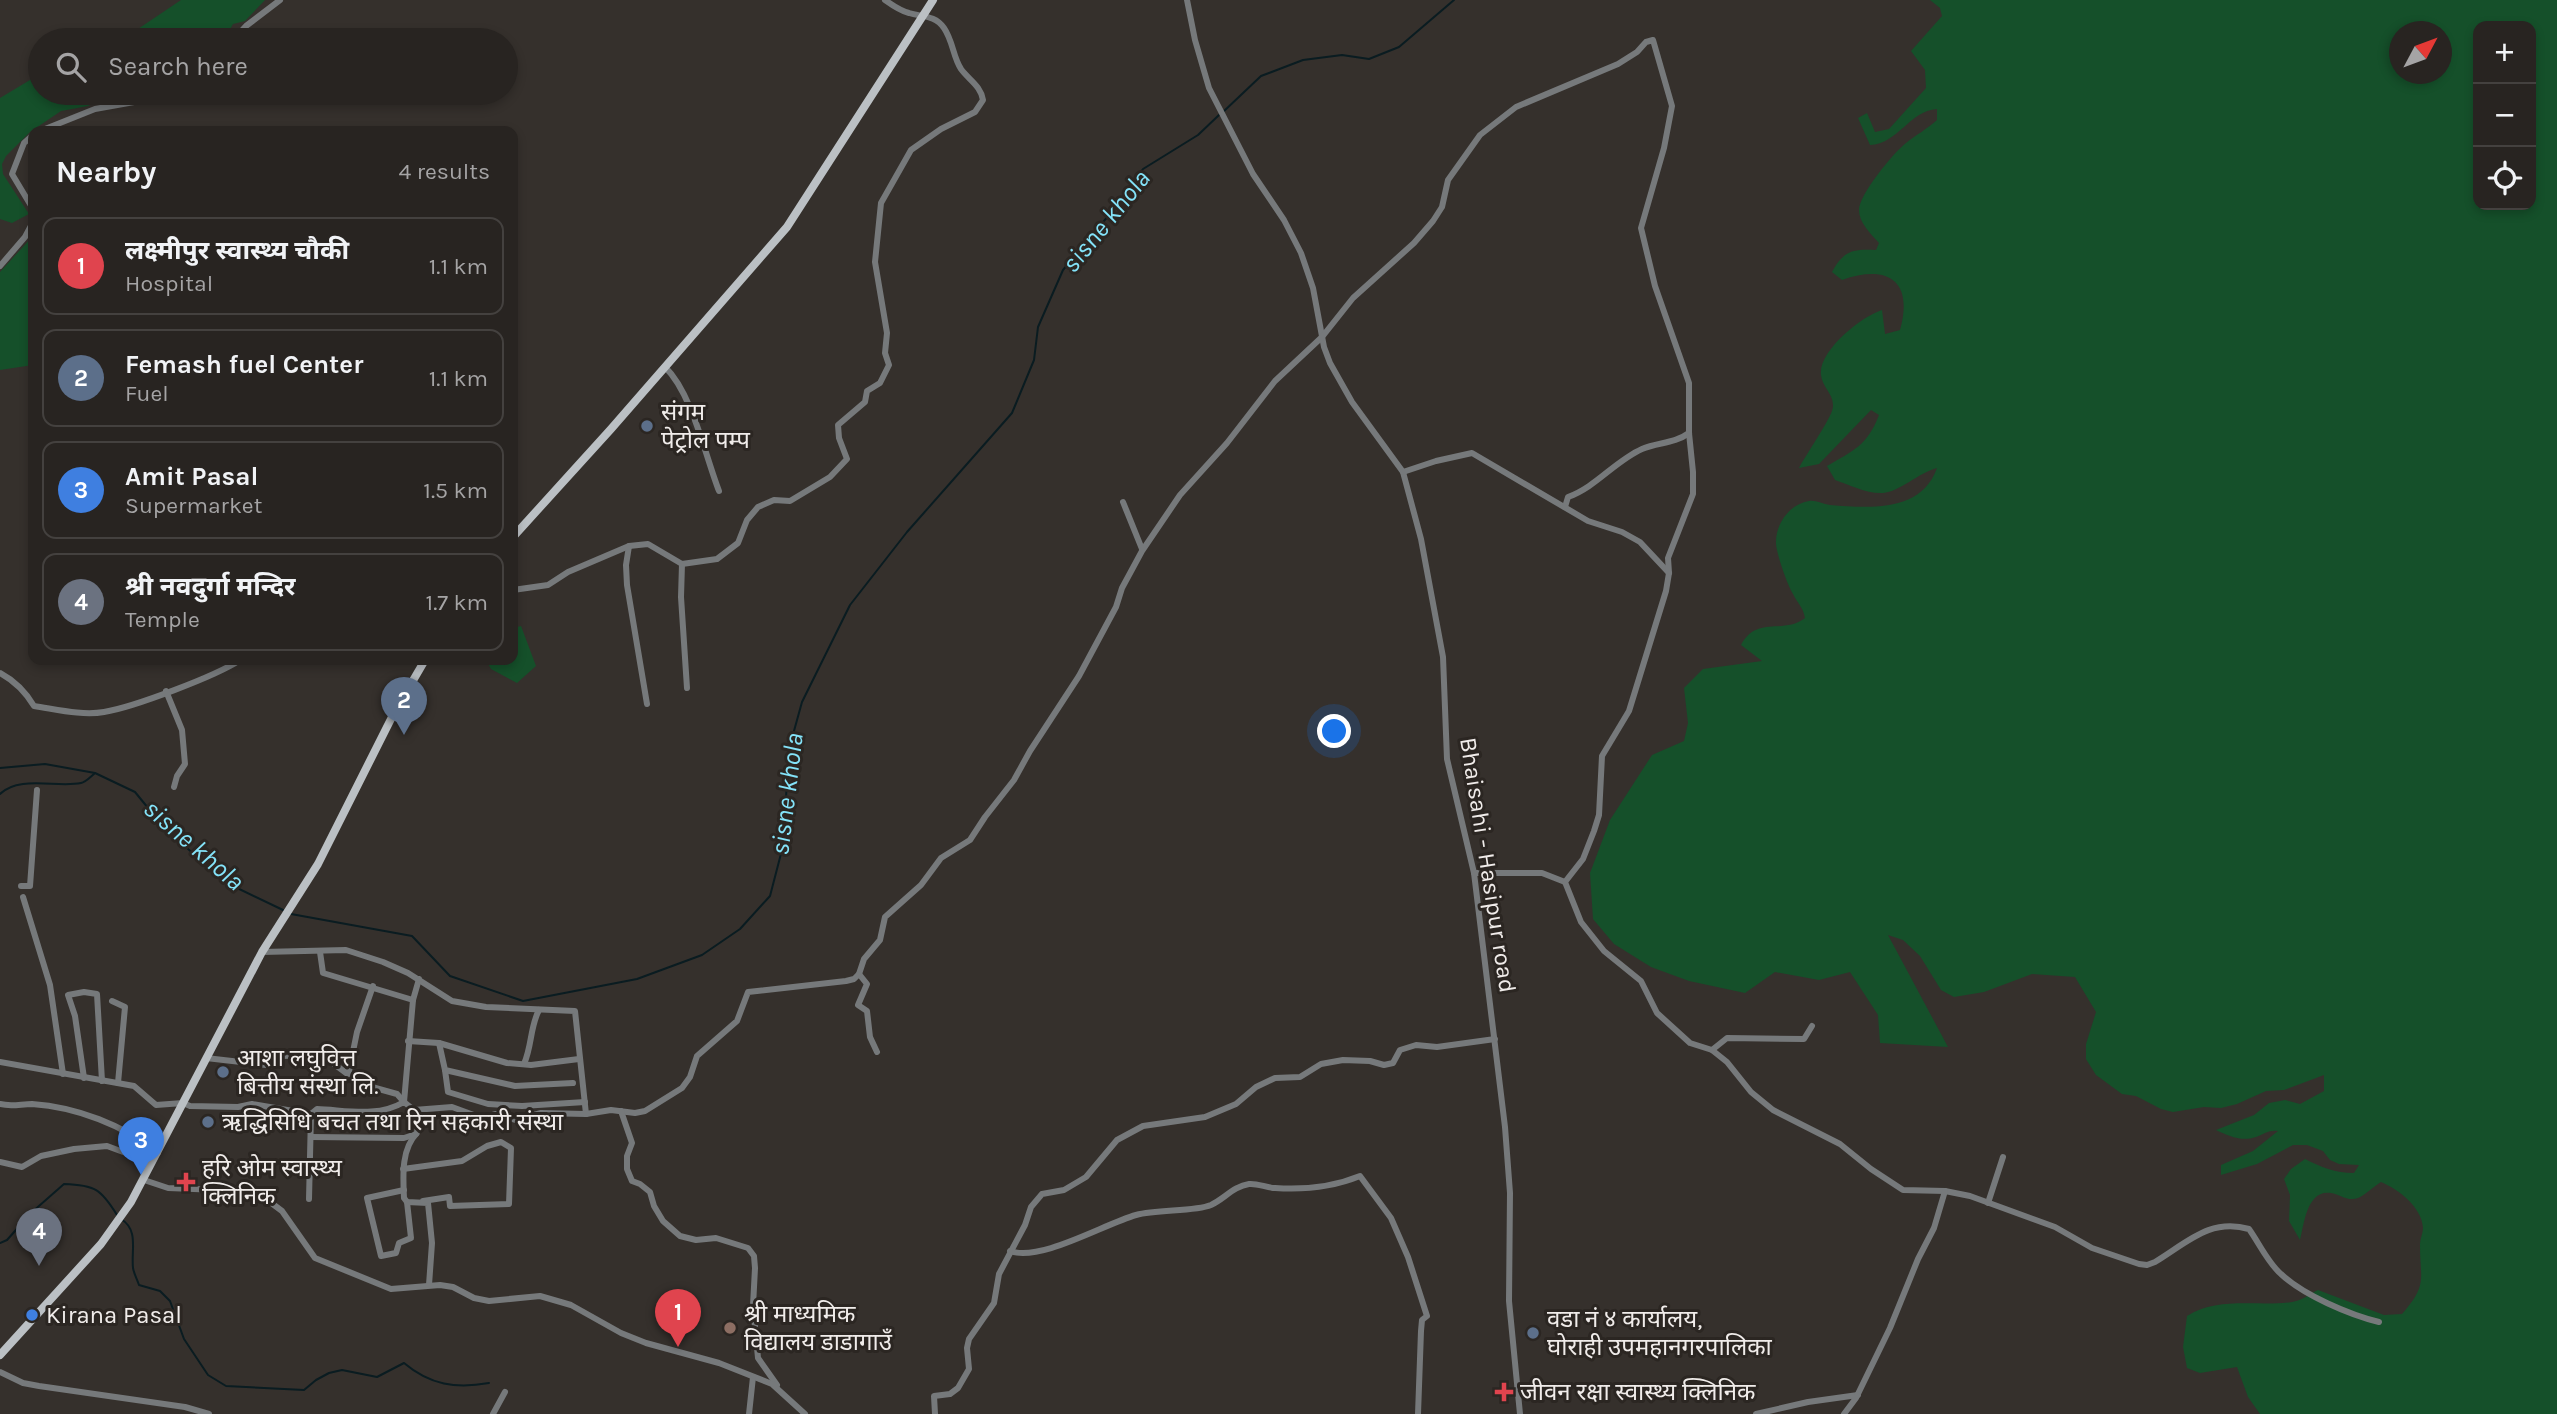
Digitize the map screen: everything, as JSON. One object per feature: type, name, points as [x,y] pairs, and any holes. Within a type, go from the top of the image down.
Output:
[{"type":"main road","points":[[518,531],[787,227],[933,0]]},
{"type":"main road","points":[[0,1355],[101,1244],[144,1180],[262,952],[318,864],[394,713],[422,665]]},
{"type":"street","points":[[244,28],[280,0]]},
{"type":"street","points":[[518,589],[548,585],[568,572],[629,546],[648,544],[682,564],[718,559],[738,542],[747,520],[758,507],[774,500],[790,501],[830,477],[847,459],[839,438],[838,425],[865,402],[867,391],[880,383],[889,365],[885,354],[887,333],[875,262],[881,203],[911,150],[941,128],[975,112],[983,100],[982,92],[969,81],[958,63],[953,44],[942,25],[924,14],[911,14],[885,0]]},
{"type":"street","name":"Bhaisahi - Hasipur road","points":[[1187,0],[1209,88],[1253,174],[1284,220],[1301,253],[1313,288],[1330,363],[1352,402],[1403,472],[1425,555],[1444,671],[1447,759],[1474,873],[1495,1039],[1508,1160],[1509,1301],[1520,1414]]},
{"type":"street","points":[[414,1110],[452,1108],[482,1118],[495,1114],[516,1120],[541,1113],[645,1111],[682,1087],[690,1077],[697,1056],[737,1021],[748,992],[854,979],[859,974],[864,959],[883,934],[885,917],[921,885],[942,858],[970,840],[1014,780],[1091,655],[1142,551],[1180,495],[1227,443],[1275,381],[1322,337],[1353,298],[1414,243],[1442,207],[1448,180],[1480,135],[1516,107],[1618,64],[1637,52],[1646,42],[1653,40],[1672,106],[1664,148],[1641,228],[1655,286],[1689,383],[1693,494],[1668,558],[1670,573],[1629,711],[1602,756],[1599,815],[1594,831],[1583,859],[1565,882]]},
{"type":"street","points":[[52,126],[95,109],[117,105]]},
{"type":"street","points":[[28,139],[24,143],[12,174],[28,201]]},
{"type":"street","points":[[0,266],[28,231]]},
{"type":"street","points":[[665,367],[679,384],[687,402],[719,491]]},
{"type":"street","points":[[1565,507],[1567,496],[1610,472],[1635,452],[1645,447],[1679,440],[1689,433]]},
{"type":"street","points":[[1403,472],[1472,453],[1588,521],[1622,532],[1640,542],[1670,573]]},
{"type":"street","points":[[1123,502],[1130,523],[1143,546],[1142,551]]},
{"type":"street","points":[[629,546],[627,585],[647,704]]},
{"type":"street","points":[[682,564],[681,597],[687,688]]},
{"type":"street","points":[[0,673],[22,689],[34,706],[103,713],[205,677],[230,665]]},
{"type":"street","points":[[166,691],[181,730],[185,764],[174,787]]},
{"type":"street","points":[[21,886],[30,886],[37,790]]},
{"type":"street","points":[[1474,873],[1542,873],[1565,882],[1581,922],[1604,951],[1641,981],[1657,1013],[1689,1043],[1712,1050],[1727,1062],[1751,1092],[1773,1110],[1840,1144],[1903,1190],[1945,1191],[1988,1203],[2055,1227],[2092,1248],[2138,1264],[2155,1262],[2207,1228],[2235,1225],[2249,1229],[2278,1273],[2292,1283],[2355,1316],[2379,1322]]},
{"type":"street","points":[[23,897],[50,985],[63,1074]]},
{"type":"street","points":[[262,952],[346,950],[383,962],[419,979],[452,1001],[468,1005],[575,1011],[586,1114]]},
{"type":"street","points":[[320,952],[323,973],[413,1000]]},
{"type":"street","points":[[859,974],[867,984],[858,1005],[867,1011],[870,1037],[877,1052]]},
{"type":"street","points":[[404,1102],[413,1000],[419,979]]},
{"type":"street","points":[[348,1076],[357,1032],[373,986]]},
{"type":"street","points":[[84,1078],[75,1016],[68,995],[84,992],[97,994],[102,1081]]},
{"type":"street","points":[[112,1001],[125,1007],[118,1083]]},
{"type":"street","points":[[524,1064],[530,1050],[534,1019],[539,1010]]},
{"type":"street","points":[[1712,1050],[1727,1038],[1804,1039],[1812,1026]]},
{"type":"street","points":[[935,1414],[934,1396],[950,1394],[958,1388],[968,1369],[969,1339],[994,1303],[999,1274],[1025,1225],[1031,1207],[1042,1194],[1064,1190],[1086,1177],[1117,1140],[1143,1126],[1205,1117],[1236,1104],[1256,1087],[1275,1078],[1300,1077],[1321,1064],[1343,1060],[1370,1061],[1384,1065],[1392,1063],[1400,1050],[1416,1045],[1437,1047],[1495,1039]]},
{"type":"street","points":[[408,1041],[439,1043],[507,1062],[524,1064],[579,1059]]},
{"type":"street","points":[[439,1043],[448,1092],[488,1104],[522,1106],[585,1102]]},
{"type":"street","points":[[206,1058],[266,1065],[281,1056],[322,1055],[361,1084],[397,1094],[419,1115],[417,1133],[409,1142],[403,1170],[411,1238],[399,1243],[396,1253],[381,1256],[367,1198],[404,1190]]},
{"type":"street","points":[[0,1062],[134,1086],[156,1105],[222,1107],[252,1104],[311,1114],[317,1109],[336,1112],[383,1112],[404,1102]]},
{"type":"street","points":[[444,1070],[515,1086],[573,1083]]},
{"type":"street","points":[[0,1104],[32,1104],[104,1121],[158,1153]]},
{"type":"street","points":[[621,1111],[632,1143],[627,1156],[627,1169],[632,1181],[650,1192],[663,1221],[680,1236],[696,1240],[716,1238],[748,1248],[754,1256],[752,1306],[758,1358],[784,1394]]},
{"type":"street","points":[[309,1199],[311,1114]]},
{"type":"street","points":[[311,1137],[404,1138],[417,1133]]},
{"type":"street","points":[[403,1170],[461,1161],[487,1146],[501,1142],[511,1149],[509,1204],[450,1206],[449,1197],[407,1202]]},
{"type":"street","points":[[0,1163],[22,1167],[54,1152],[107,1146],[134,1156],[150,1147]]},
{"type":"street","points":[[1988,1203],[2003,1157]]},
{"type":"street","points":[[1010,1251],[1021,1256],[1081,1238],[1140,1214],[1208,1206],[1234,1189],[1248,1184],[1274,1188],[1309,1188],[1344,1182],[1360,1176],[1391,1218],[1408,1257],[1427,1316],[1422,1320],[1418,1414]]},
{"type":"street","points":[[144,1180],[169,1188],[219,1190],[270,1202],[282,1211],[315,1258],[391,1289],[429,1285],[453,1287],[474,1298],[489,1301],[540,1296],[571,1305],[609,1327],[646,1343],[719,1363],[772,1384],[805,1414]]},
{"type":"street","points":[[1844,1414],[1858,1395],[1890,1328],[1917,1259],[1934,1228],[1945,1191]]},
{"type":"street","points":[[423,1201],[428,1203],[431,1220],[429,1285]]},
{"type":"street","points":[[0,1372],[23,1383],[185,1407],[209,1414]]},
{"type":"street","points":[[749,1414],[753,1377]]},
{"type":"street","points":[[493,1414],[502,1402],[505,1392]]},
{"type":"street","points":[[1756,1414],[1808,1402],[1858,1395]]},
{"type":"green space","points":[[181,0],[265,0],[245,21],[233,24],[231,28],[139,28]]},
{"type":"green space","points":[[1930,0],[2557,0],[2557,1414],[2260,1414],[2248,1397],[2237,1367],[2200,1373],[2187,1368],[2183,1347],[2187,1316],[2199,1310],[2225,1304],[2292,1302],[2318,1290],[2384,1315],[2402,1314],[2416,1295],[2421,1281],[2422,1220],[2414,1206],[2395,1189],[2381,1182],[2354,1199],[2331,1193],[2317,1196],[2308,1209],[2300,1240],[2289,1221],[2290,1195],[2284,1179],[2291,1169],[2305,1159],[2328,1169],[2347,1173],[2354,1173],[2359,1165],[2339,1164],[2330,1160],[2323,1151],[2307,1145],[2293,1145],[2257,1164],[2221,1175],[2221,1165],[2253,1151],[2278,1131],[2240,1139],[2216,1130],[2254,1115],[2269,1103],[2285,1100],[2300,1104],[2324,1091],[2324,1075],[2284,1090],[2266,1091],[2221,1108],[2204,1107],[2173,1112],[2136,1096],[2122,1094],[2096,1075],[2086,1059],[2086,1044],[2096,1012],[2075,977],[2032,974],[1984,992],[1954,997],[1941,990],[1920,956],[1903,940],[1888,935],[1948,1047],[1880,1043],[1878,1015],[1850,972],[1819,980],[1775,972],[1745,993],[1689,981],[1651,967],[1614,944],[1593,919],[1590,873],[1610,820],[1652,755],[1684,741],[1688,723],[1684,688],[1703,669],[1762,661],[1741,645],[1747,636],[1762,628],[1797,623],[1805,618],[1788,584],[1776,544],[1778,530],[1785,516],[1795,506],[1809,501],[1861,507],[1892,505],[1919,493],[1929,483],[1937,468],[1883,493],[1865,491],[1835,480],[1827,466],[1852,451],[1870,434],[1879,415],[1871,410],[1819,464],[1799,468],[1832,411],[1833,401],[1821,375],[1826,356],[1834,345],[1853,327],[1882,310],[1885,334],[1900,330],[1903,299],[1900,288],[1893,280],[1872,274],[1842,280],[1832,272],[1850,252],[1876,250],[1879,243],[1861,219],[1860,203],[1885,165],[1900,148],[1937,120],[1937,109],[1919,115],[1888,139],[1870,145],[1858,118],[1867,113],[1875,132],[1889,129],[1926,88],[1925,70],[1911,51],[1942,16],[1940,8]]},
{"type":"green space","points":[[28,81],[28,105],[90,105],[61,111],[39,126],[28,126],[28,134],[6,156],[2,164],[3,174],[28,212],[12,223],[0,219],[0,98]]},
{"type":"green space","points":[[28,241],[28,366],[0,370],[0,272]]},
{"type":"green space","points":[[521,626],[536,666],[517,683],[491,669],[489,665],[518,665],[518,627]]},
{"type":"waterway","name":"sisne khola","points":[[1223,112],[1261,76],[1303,60],[1342,55],[1369,59],[1399,47],[1454,0]]},
{"type":"waterway","name":"sisne khola","points":[[291,914],[412,936],[450,976],[523,1001],[637,979],[702,955],[740,929],[770,896],[783,846],[789,749],[802,702],[850,605],[907,532],[1012,413],[1034,360],[1038,327],[1063,270],[1114,209],[1143,169],[1198,135],[1219,115]]},
{"type":"waterway","name":"sisne khola","points":[[0,768],[45,764],[95,773],[135,792],[157,819],[209,869],[233,886],[283,910]]},
{"type":"waterway","points":[[0,794],[8,788],[28,783],[81,783],[94,774]]},
{"type":"waterway","points":[[0,1243],[7,1240],[31,1213],[64,1184],[96,1190],[117,1215]]},
{"type":"waterway","points":[[121,1219],[127,1224],[132,1235],[133,1268],[139,1285],[160,1291],[170,1301],[184,1339],[208,1375],[226,1386],[304,1390],[329,1373],[342,1370],[377,1377],[404,1363],[424,1376],[444,1384],[465,1386],[489,1383]]},
{"type":"place","name":"संगम पेट्रोल पम्प","points":[[647,426]]},
{"type":"place","name":"Femash fuel Center","points":[[404,735]]},
{"type":"place","name":"आशा लघुवित्त बित्तीय संस्था लि.","points":[[223,1072]]},
{"type":"place","name":"ऋद्धिसिधि बचत तथा रिन सहकारी संस्था","points":[[208,1122]]},
{"type":"place","name":"Amit Pasal","points":[[141,1175]]},
{"type":"place","name":"हरि ओम स्वास्थ्य क्लिनिक","points":[[186,1182]]},
{"type":"place","name":"श्री नवदुर्गा मन्दिर","points":[[39,1266]]},
{"type":"place","name":"Kirana Pasal","points":[[32,1315]]},
{"type":"place","name":"श्री माध्यमिक विद्यालय डाडागाउँ","points":[[730,1328]]},
{"type":"place","name":"वडा नं ४ कार्यालय, घोराही उपमहानगरपालिका","points":[[1533,1333]]},
{"type":"place","name":"लक्ष्मीपुर स्वास्थ्य चौकी","points":[[678,1347]]},
{"type":"place","name":"जीवन रक्षा स्वास्थ्य क्लिनिक","points":[[1504,1392]]}]
